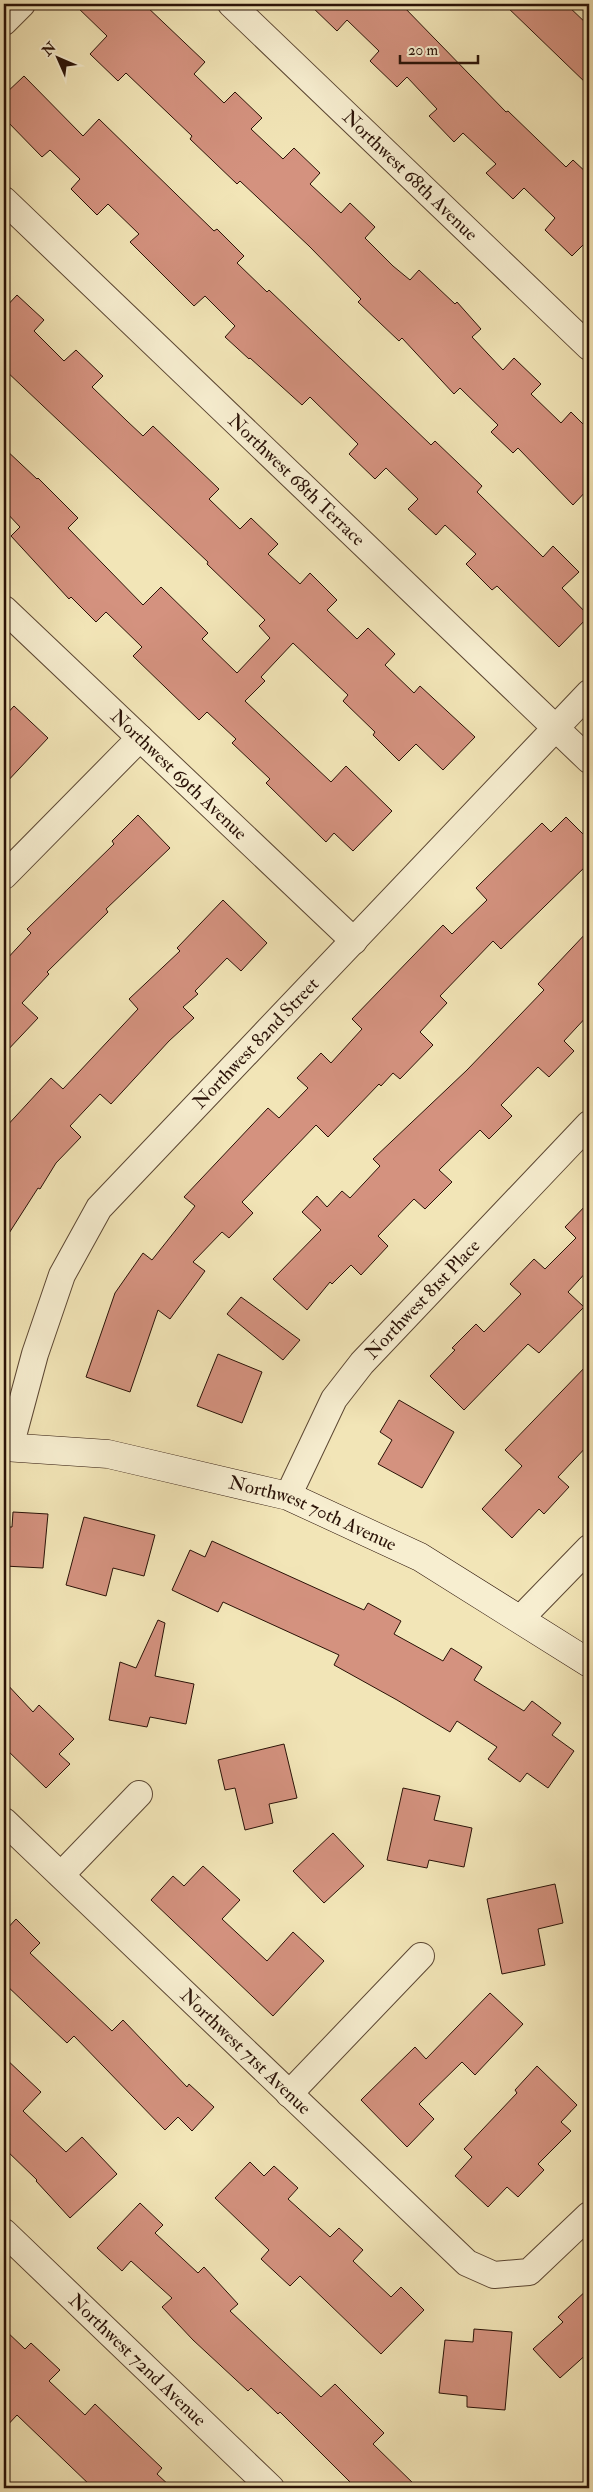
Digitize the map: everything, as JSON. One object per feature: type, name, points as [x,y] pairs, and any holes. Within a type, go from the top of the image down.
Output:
[{"type":"street","points":[[4,22],[22,4]]},
{"type":"street","name":"Northwest 68th Avenue","points":[[230,4],[589,347]]},
{"type":"street","name":"Northwest 68th Terrace","points":[[4,200],[589,760]]},
{"type":"street","name":"Northwest 69th Avenue","points":[[4,610],[354,941]]},
{"type":"street","name":"Northwest 82nd Street","points":[[7,1447],[35,1354],[62,1275],[99,1208],[589,693]]},
{"type":"street","points":[[4,876],[140,738]]},
{"type":"street","name":"Northwest 81st Place","points":[[288,1496],[334,1399],[362,1362],[589,1124]]},
{"type":"street","name":"Northwest 70th Avenue","points":[[7,1447],[108,1454],[288,1496],[420,1557],[521,1618],[589,1663]]},
{"type":"street","points":[[521,1618],[589,1548]]},
{"type":"street","points":[[61,1875],[139,1794]]},
{"type":"street","name":"Northwest 71st Avenue","points":[[4,1821],[467,2263],[494,2275],[529,2272],[589,2215]]},
{"type":"street","points":[[289,2094],[421,1956]]},
{"type":"street","name":"Northwest 72nd Avenue","points":[[4,2232],[271,2488]]},
{"type":"building","points":[[74,4],[144,4],[205,62],[194,74],[224,103],[235,92],[262,118],[251,129],[283,159],[294,148],[320,173],[310,184],[341,213],[350,203],[375,227],[365,238],[393,266],[410,280],[419,270],[455,304],[457,302],[481,329],[472,337],[503,370],[514,358],[541,384],[531,394],[561,423],[571,412],[589,430],[589,488],[573,505],[518,448],[513,453],[491,432],[498,425],[460,388],[454,394],[402,338],[399,341],[358,302],[361,299],[309,246],[240,181],[237,184],[190,139],[192,136],[126,73],[118,81],[90,54],[107,36]]},
{"type":"building","points":[[309,4],[401,4],[506,112],[508,111],[566,167],[573,160],[589,175],[589,239],[572,256],[545,230],[555,218],[524,188],[513,199],[486,173],[496,164],[463,133],[454,142],[429,116],[437,109],[407,77],[397,87],[370,61],[379,51],[347,20],[337,31]]},
{"type":"building","points":[[504,4],[566,4],[589,26],[589,86]]},
{"type":"building","points":[[24,76],[83,136],[99,119],[214,231],[217,229],[244,256],[237,263],[267,292],[269,290],[431,445],[435,441],[482,486],[477,492],[543,557],[553,546],[579,572],[562,588],[589,616],[559,647],[497,586],[492,590],[466,564],[476,554],[445,525],[436,535],[408,509],[418,499],[386,468],[375,479],[349,454],[358,444],[310,397],[302,405],[249,359],[225,337],[235,326],[205,296],[194,306],[130,242],[139,234],[108,204],[97,215],[71,189],[80,179],[50,150],[42,157],[4,118],[4,95]]},
{"type":"building","points":[[17,295],[44,320],[34,331],[64,361],[76,350],[103,376],[92,387],[127,421],[143,436],[153,426],[219,489],[209,499],[240,529],[251,518],[278,544],[268,554],[300,584],[310,573],[337,600],[327,610],[357,639],[368,628],[395,654],[385,665],[414,693],[420,686],[475,737],[443,770],[416,744],[399,761],[373,735],[375,732],[343,701],[348,695],[293,643],[261,677],[265,681],[245,701],[331,782],[346,766],[392,811],[353,851],[334,833],[326,842],[266,783],[270,779],[232,743],[236,739],[207,712],[199,720],[133,656],[142,647],[106,612],[96,622],[71,597],[69,599],[11,536],[20,527],[4,510],[4,448],[38,478],[78,518],[68,528],[143,605],[161,587],[208,633],[202,639],[237,673],[270,638],[259,626],[265,620],[207,564],[208,562],[4,369],[4,309]]},
{"type":"building","points":[[14,706],[48,738],[4,785],[4,717]]},
{"type":"building","points":[[138,815],[170,848],[106,909],[108,912],[47,972],[49,974],[22,1003],[38,1018],[4,1054],[4,962],[31,933],[27,929],[114,844],[112,841]]},
{"type":"building","points":[[566,817],[589,840],[589,863],[501,949],[493,941],[440,996],[447,1003],[420,1032],[433,1045],[400,1079],[393,1073],[381,1086],[379,1084],[328,1137],[316,1125],[242,1202],[253,1213],[229,1238],[222,1232],[193,1262],[205,1271],[170,1319],[158,1310],[130,1392],[86,1377],[115,1293],[143,1253],[152,1260],[195,1206],[184,1197],[268,1108],[279,1118],[308,1088],[297,1078],[321,1053],[331,1063],[362,1029],[352,1019],[443,925],[452,934],[487,900],[476,888],[542,823],[551,832]]},
{"type":"building","points":[[223,900],[267,943],[241,971],[227,958],[195,991],[198,994],[183,1007],[194,1018],[169,1041],[111,1104],[100,1094],[70,1126],[81,1137],[56,1163],[4,1241],[4,1129],[51,1078],[63,1089],[138,1009],[129,999],[180,951],[177,948]]},
{"type":"building","points":[[589,930],[589,1014],[564,1041],[574,1051],[549,1077],[538,1067],[501,1105],[512,1116],[489,1139],[480,1130],[439,1170],[452,1182],[425,1209],[414,1199],[378,1236],[388,1246],[361,1275],[351,1265],[332,1284],[330,1282],[307,1310],[273,1279],[321,1230],[302,1212],[317,1196],[327,1207],[342,1191],[350,1198],[380,1166],[373,1159],[467,1070],[544,990],[538,984]]},
{"type":"building","points":[[589,1202],[589,1269],[568,1292],[584,1307],[539,1353],[528,1344],[464,1410],[430,1376],[455,1350],[452,1348],[476,1324],[484,1332],[521,1294],[510,1284],[534,1259],[545,1269],[576,1238],[565,1227]]},
{"type":"building","points":[[241,1297],[300,1340],[283,1360],[227,1314]]},
{"type":"building","points":[[218,1354],[262,1372],[242,1423],[197,1406]]},
{"type":"building","points":[[589,1363],[589,1444],[558,1477],[569,1487],[544,1514],[539,1509],[512,1538],[482,1509],[522,1466],[505,1450]]},
{"type":"building","points":[[399,1400],[454,1432],[422,1488],[378,1464],[392,1440],[380,1432]]},
{"type":"building","points":[[13,1512],[48,1514],[43,1568],[4,1566],[4,1527],[12,1527]]},
{"type":"building","points":[[84,1517],[155,1535],[144,1576],[113,1568],[106,1596],[66,1585]]},
{"type":"building","points":[[212,1541],[364,1610],[368,1603],[401,1621],[394,1634],[443,1661],[451,1648],[482,1667],[474,1680],[524,1711],[532,1701],[561,1723],[552,1735],[574,1751],[548,1788],[527,1773],[520,1782],[488,1759],[497,1747],[457,1721],[450,1732],[334,1665],[339,1655],[223,1602],[218,1612],[172,1590],[190,1550],[205,1557]]},
{"type":"building","points":[[158,1620],[165,1623],[155,1676],[194,1684],[186,1724],[150,1717],[147,1727],[109,1720],[120,1662],[136,1668]]},
{"type":"building","points":[[4,1681],[33,1712],[39,1705],[74,1739],[59,1754],[70,1764],[46,1788],[4,1747]]},
{"type":"building","points":[[284,1744],[297,1798],[269,1804],[273,1823],[245,1830],[235,1788],[225,1790],[218,1760]]},
{"type":"building","points":[[403,1788],[440,1796],[434,1820],[472,1828],[464,1867],[429,1860],[427,1868],[387,1860]]},
{"type":"building","points":[[333,1833],[364,1866],[324,1903],[293,1871]]},
{"type":"building","points":[[203,1866],[240,1900],[222,1919],[267,1961],[293,1932],[324,1961],[273,2016],[151,1900],[173,1876],[184,1886]]},
{"type":"building","points":[[555,1884],[563,1923],[538,1929],[545,1965],[502,1974],[487,1899]]},
{"type":"building","points":[[16,1919],[40,1943],[30,1953],[112,2031],[123,2020],[187,2087],[189,2084],[214,2107],[192,2131],[178,2117],[165,2130],[74,2036],[67,2043],[4,1983],[4,1932]]},
{"type":"building","points":[[490,1993],[523,2024],[475,2075],[462,2062],[419,2104],[434,2119],[407,2147],[361,2100],[415,2047],[426,2059]]},
{"type":"building","points":[[4,2057],[41,2092],[23,2111],[66,2152],[82,2137],[117,2174],[70,2218],[37,2180],[4,2148]]},
{"type":"building","points":[[537,2066],[577,2105],[561,2122],[571,2131],[538,2164],[544,2170],[518,2197],[507,2187],[488,2207],[455,2176],[472,2157],[464,2149],[517,2093],[515,2090]]},
{"type":"building","points":[[250,2162],[264,2176],[274,2166],[298,2188],[288,2199],[330,2237],[339,2228],[363,2250],[353,2261],[391,2297],[401,2287],[424,2310],[381,2354],[300,2276],[290,2286],[261,2259],[269,2250],[215,2198]]},
{"type":"building","points":[[140,2203],[163,2225],[155,2233],[198,2273],[204,2267],[238,2304],[230,2311],[321,2397],[335,2384],[384,2433],[373,2444],[418,2488],[356,2488],[280,2412],[278,2414],[251,2388],[248,2391],[193,2340],[162,2307],[172,2298],[131,2261],[122,2271],[97,2248]]},
{"type":"building","points":[[589,2288],[589,2352],[560,2378],[533,2349],[563,2322],[558,2317]]},
{"type":"building","points":[[4,2329],[25,2349],[31,2343],[60,2370],[49,2381],[85,2415],[95,2404],[162,2468],[157,2474],[172,2488],[93,2488],[17,2415],[4,2429]]},
{"type":"building","points":[[474,2329],[512,2332],[505,2410],[467,2407],[467,2396],[439,2393],[445,2340],[473,2342]]}]
